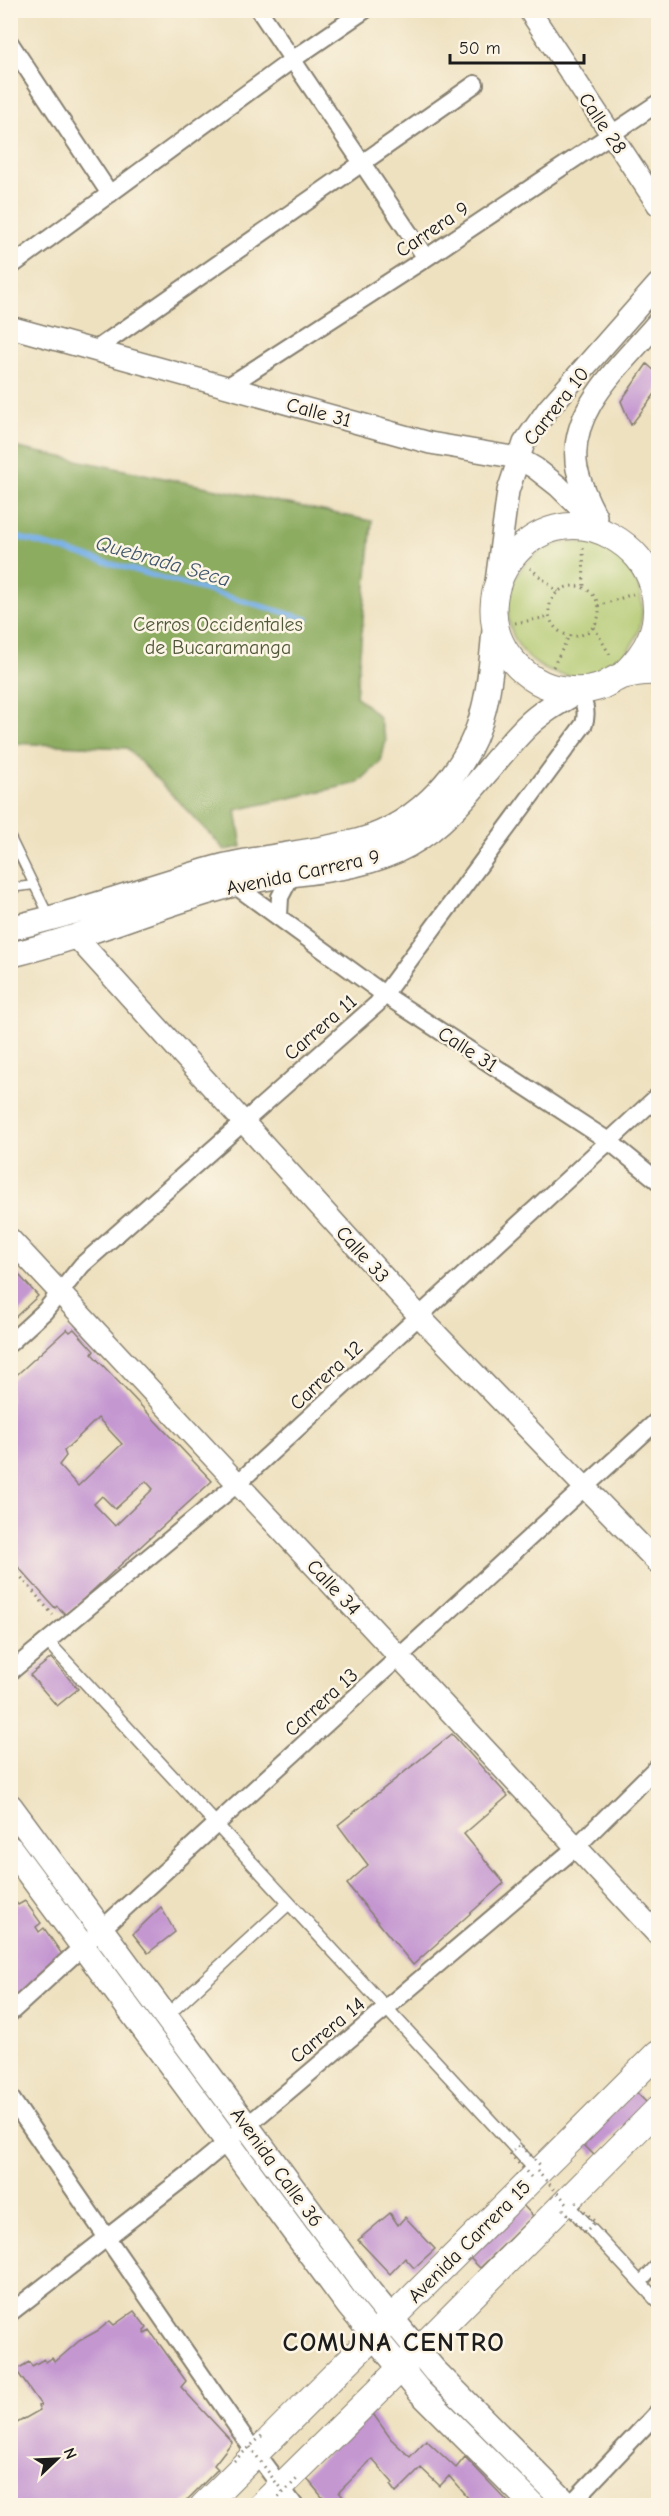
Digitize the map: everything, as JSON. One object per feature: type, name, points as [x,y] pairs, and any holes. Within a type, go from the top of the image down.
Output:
[{"type":"main road","points":[[563,527],[593,530],[622,542],[636,555],[656,581],[656,612],[652,637],[640,659],[622,676],[600,687],[578,691],[560,689],[543,684],[521,670],[505,650],[495,626],[493,606],[496,586],[513,554],[528,541],[544,532],[563,527]]},
{"type":"main road","name":"Avenida Carrera 9","points":[[10,928],[225,876],[361,840],[404,820],[420,808],[457,769],[477,730],[484,707],[495,626]]},
{"type":"main road","points":[[622,676],[658,672]]},
{"type":"main road","name":"Avenida Carrera 9","points":[[10,955],[76,937],[225,876],[292,874],[349,865],[407,846],[435,826],[463,799],[536,717],[578,691]]},
{"type":"main road","name":"Avenida Calle 36","points":[[10,1806],[358,2277],[394,2321],[405,2353],[428,2400],[534,2505]]},
{"type":"main road","name":"Avenida Calle 36","points":[[10,1848],[328,2280],[376,2339],[434,2370],[569,2505]]},
{"type":"main road","name":"Avenida Carrera 15","points":[[203,2505],[253,2451],[376,2339],[658,2053]]},
{"type":"main road","name":"Avenida Carrera 15","points":[[279,2492],[405,2353],[658,2109]]},
{"type":"street","points":[[259,10],[426,258]]},
{"type":"street","points":[[10,267],[292,60],[365,10]]},
{"type":"street","name":"Calle 28","points":[[528,10],[658,205]]},
{"type":"street","points":[[10,43],[110,194]]},
{"type":"street","points":[[95,350],[475,84]]},
{"type":"street","name":"Carrera 9","points":[[227,387],[658,103]]},
{"type":"street","name":"Carrera 10","points":[[496,586],[508,490],[518,458],[534,428],[658,284]]},
{"type":"street","name":"Carrera 10","points":[[593,530],[577,468],[576,450],[579,430],[599,391],[658,322]]},
{"type":"street","name":"Calle 31","points":[[10,327],[430,443],[518,458],[558,486],[593,530]]},
{"type":"street","name":"Carrera 11","points":[[10,1343],[45,1311],[82,1264],[370,1011],[385,995],[584,724],[587,715],[578,691]]},
{"type":"street","points":[[279,916],[280,897],[292,874]]},
{"type":"street","name":"Calle 31","points":[[225,876],[385,995],[610,1142],[658,1180]]},
{"type":"street","name":"Calle 33","points":[[76,937],[420,1317],[658,1563]]},
{"type":"street","name":"Carrera 12","points":[[10,1672],[238,1483],[658,1096]]},
{"type":"street","name":"Calle 34","points":[[10,1239],[658,1935]]},
{"type":"street","name":"Carrera 13","points":[[10,2013],[658,1420]]},
{"type":"street","points":[[48,1642],[535,2170]]},
{"type":"street","name":"Carrera 14","points":[[10,2313],[227,2142],[386,2008],[575,1848],[658,1766]]},
{"type":"street","points":[[176,2007],[289,1903]]},
{"type":"street","points":[[10,2097],[279,2492]]},
{"type":"street","points":[[569,2205],[658,2302]]},
{"type":"street","points":[[640,2282],[658,2264]]},
{"type":"street","points":[[569,2505],[658,2412]]},
{"type":"lane","points":[[10,836],[51,919]]},
{"type":"lane","points":[[10,888],[34,885]]},
{"type":"lane","points":[[394,2321],[658,2063]]},
{"type":"lane","points":[[464,2291],[658,2096]]},
{"type":"lane","points":[[279,2492],[330,2424]]},
{"type":"lane","points":[[212,2505],[253,2451]]},
{"type":"path","points":[[584,589],[593,530]]},
{"type":"path","points":[[513,554],[558,591]]},
{"type":"path","points":[[598,606],[656,581]]},
{"type":"path","points":[[575,586],[584,589],[593,595],[598,606],[598,617],[594,627],[583,635],[569,636],[560,633],[553,626],[549,617],[549,608],[558,591],[575,586]]},
{"type":"path","points":[[495,626],[549,617]]},
{"type":"path","points":[[594,627],[622,676]]},
{"type":"path","points":[[543,684],[569,636]]},
{"type":"path","points":[[10,1564],[64,1628]]},
{"type":"path","points":[[535,2170],[520,2144],[510,2154],[535,2170],[560,2195],[569,2205],[585,2232],[595,2222],[569,2205]]},
{"type":"path","points":[[253,2451],[279,2492]]},
{"type":"green space","name":"Cerros Occidentales de Bucaramanga","points":[[11,442],[18,448],[372,521],[356,696],[378,716],[386,740],[381,761],[358,783],[236,810],[242,847],[225,850],[127,748],[11,743]]},
{"type":"green space","points":[[575,542],[601,547],[622,562],[637,583],[642,609],[637,635],[622,656],[601,671],[575,676],[549,671],[528,656],[513,635],[508,609],[513,583],[528,562],[549,547]]},
{"type":"building","points":[[647,364],[658,374],[658,390],[631,425],[621,401]]},
{"type":"building","points":[[10,1265],[38,1296],[10,1322]]},
{"type":"building","points":[[67,1329],[70,1332],[74,1329],[94,1351],[92,1354],[212,1481],[66,1615],[57,1606],[55,1608],[10,1558],[10,1381]],"holes":[[[98,1418],[122,1444],[78,1486],[59,1465],[66,1456],[64,1451]],[[146,1481],[153,1489],[115,1526],[94,1504],[102,1496],[115,1509]]]},
{"type":"building","points":[[51,1658],[78,1689],[57,1706],[30,1675]]},
{"type":"building","points":[[452,1734],[508,1796],[464,1834],[504,1883],[413,1965],[347,1884],[368,1865],[338,1825]]},
{"type":"building","points":[[10,1895],[18,1905],[25,1901],[41,1923],[36,1927],[39,1932],[44,1928],[64,1957],[10,2004],[10,1987],[14,1983],[10,1976]]},
{"type":"building","points":[[161,1907],[175,1932],[148,1953],[133,1934]]},
{"type":"building","points":[[635,2091],[647,2103],[594,2155],[582,2143]]},
{"type":"building","points":[[521,2203],[533,2216],[480,2268],[468,2256]]},
{"type":"building","points":[[390,2213],[398,2225],[405,2217],[435,2249],[414,2268],[405,2258],[390,2274],[358,2240]]},
{"type":"building","points":[[134,2311],[147,2328],[144,2331],[145,2334],[150,2331],[186,2381],[181,2387],[232,2442],[214,2465],[218,2469],[181,2506],[10,2506],[10,2427],[40,2410],[38,2406],[41,2405],[16,2370],[29,2362],[32,2366],[44,2359],[46,2362],[52,2358],[55,2362],[79,2341],[110,2321],[114,2325]]},
{"type":"building","points":[[371,2411],[391,2439],[410,2457],[426,2440],[456,2468],[465,2457],[512,2506],[475,2506],[449,2476],[440,2486],[421,2468],[396,2493],[390,2485],[393,2483],[372,2459],[339,2492],[350,2506],[324,2506],[327,2503],[304,2475]]},
{"type":"waterway","name":"Quebrada Seca","points":[[10,535],[307,619]]},
{"type":"district","name":"COMUNA CENTRO","points":[[394,2342]]}]
